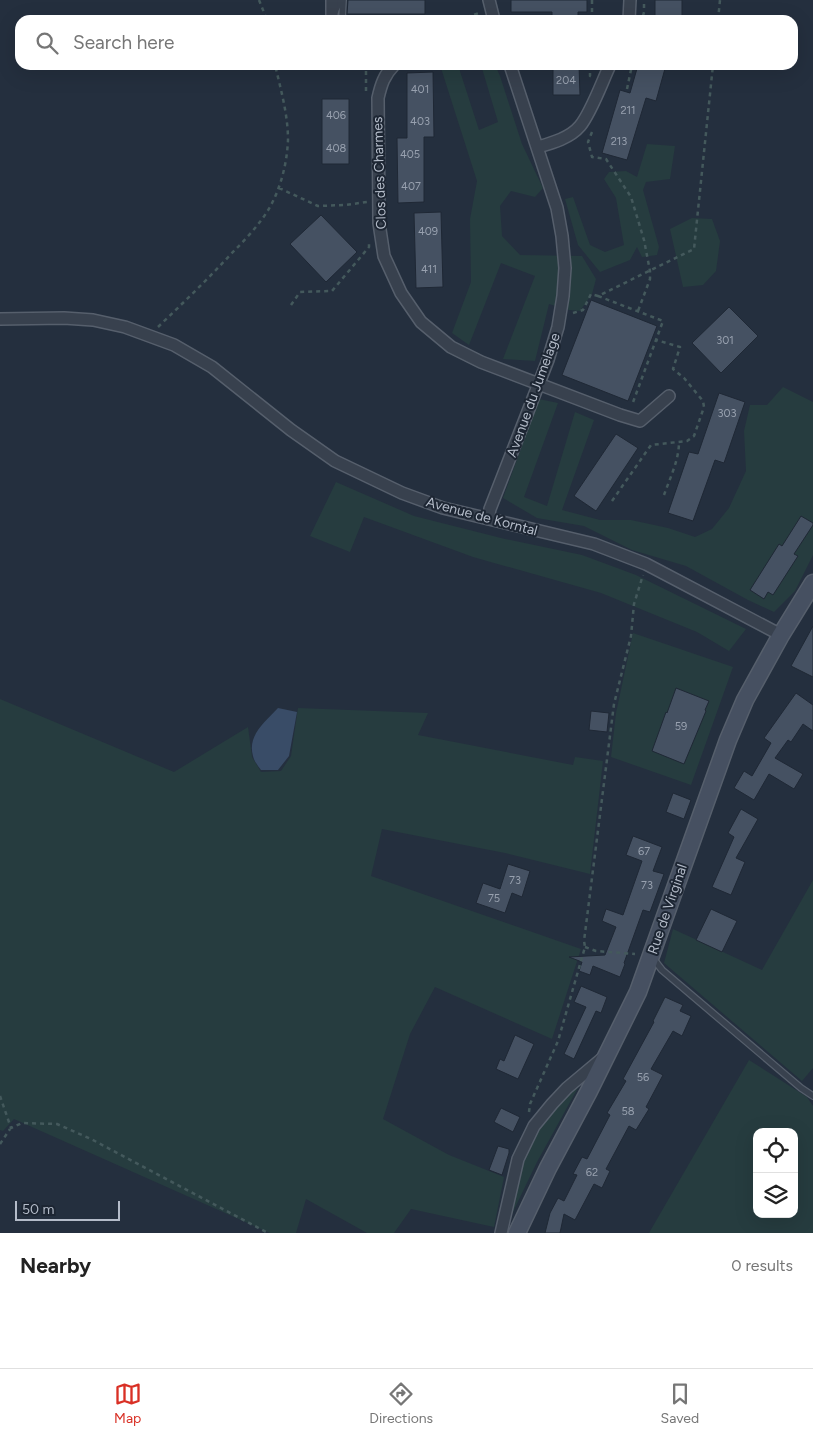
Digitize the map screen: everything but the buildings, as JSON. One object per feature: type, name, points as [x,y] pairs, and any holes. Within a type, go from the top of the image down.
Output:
[{"type":"street","points":[[332,0],[335,15]]},
{"type":"street","points":[[629,15],[630,0]]},
{"type":"street","name":"Clos des Charmes","points":[[389,70],[382,82],[378,98],[379,223],[384,256],[401,293],[422,322],[451,346],[481,362],[640,421],[669,396]]},
{"type":"street","name":"Avenue du Jumelage","points":[[488,519],[490,509],[548,360],[558,327],[564,287],[562,236],[557,208],[512,70]]},
{"type":"street","points":[[538,147],[555,142],[572,133],[580,126],[589,112],[608,70]]},
{"type":"street","name":"Avenue de Korntal","points":[[0,319],[64,318],[93,320],[150,335],[174,345],[212,367],[291,430],[335,462],[402,494],[443,508],[594,544],[646,564],[781,635]]},
{"type":"street","name":"Rue de Virginal","points":[[518,1233],[548,1168],[638,992],[728,740],[745,700],[781,635],[813,583]]},
{"type":"street","points":[[501,1233],[518,1158],[534,1126],[567,1088],[609,1052]]},
{"type":"lane","points":[[337,15],[341,0]]},
{"type":"lane","points":[[337,15],[341,0]]},
{"type":"lane","points":[[651,955],[662,970],[801,1088],[813,1096]]},
{"type":"path","points":[[259,0],[265,15]]},
{"type":"path","points":[[592,0],[592,15]]},
{"type":"path","points":[[643,15],[644,0]]},
{"type":"path","points":[[718,15],[720,0]]},
{"type":"path","points":[[475,15],[491,10]]},
{"type":"path","points":[[150,335],[214,273],[246,239],[270,208],[279,188],[286,162],[288,141],[286,116],[276,70]]},
{"type":"path","points":[[366,70],[366,99]]},
{"type":"path","points":[[627,89],[631,70]]},
{"type":"path","points":[[598,296],[694,249],[712,70]]},
{"type":"path","points":[[594,126],[588,142],[592,158],[606,159],[631,196],[644,240],[650,279],[638,312]]},
{"type":"path","points":[[279,188],[318,206],[367,202],[367,194]]},
{"type":"path","points":[[291,305],[300,292],[332,291],[369,247],[368,238]]},
{"type":"path","points":[[560,317],[582,310],[591,294],[663,321],[630,411]]},
{"type":"path","points":[[612,502],[651,445],[687,441],[694,436],[704,407],[703,401],[684,378],[673,369],[680,347],[656,340]]},
{"type":"path","points":[[664,495],[678,450],[678,442]]},
{"type":"path","points":[[534,1126],[528,1116],[530,1104],[558,1041],[585,946],[584,941],[614,704],[631,636],[634,604],[646,564]]},
{"type":"path","points":[[585,946],[596,951],[651,955]]},
{"type":"path","points":[[0,1096],[11,1128]]},
{"type":"path","points":[[0,1144],[11,1128],[22,1123],[57,1124],[91,1139],[268,1233]]},
{"type":"green space","points":[[442,70],[460,70],[479,130],[498,122],[482,70],[497,70],[522,144],[543,188],[535,197],[511,191],[500,206],[502,236],[520,255],[582,256],[596,279],[592,294],[580,311],[549,304],[535,361],[503,359],[535,276],[501,263],[469,345],[452,333],[471,282],[470,219],[477,181]]},
{"type":"green space","points":[[647,144],[675,146],[670,179],[646,182],[643,190],[659,247],[657,255],[642,257],[637,247],[630,260],[600,272],[578,245],[565,199],[573,197],[590,245],[605,252],[624,245],[616,198],[604,179],[609,172],[626,171],[637,177]]},
{"type":"green space","points":[[692,218],[712,219],[720,241],[716,271],[703,285],[683,287],[670,229]]},
{"type":"green space","points":[[783,387],[813,402],[813,555],[795,591],[774,612],[686,566],[632,550],[584,526],[537,518],[503,498],[539,399],[558,403],[524,497],[547,506],[575,412],[594,420],[562,510],[600,520],[631,520],[668,528],[695,537],[712,529],[729,508],[746,471],[744,431],[750,405],[767,405]]},
{"type":"green space","points":[[336,482],[414,516],[505,539],[582,555],[636,575],[746,629],[729,651],[697,632],[601,593],[473,557],[364,517],[350,552],[310,536]]},
{"type":"green space","points":[[633,633],[733,667],[691,785],[611,757],[616,713]]},
{"type":"green space","points":[[0,699],[174,772],[248,727],[252,757],[261,772],[281,771],[291,756],[298,708],[428,713],[418,735],[573,765],[575,757],[603,761],[590,874],[505,853],[382,829],[371,876],[581,949],[552,1039],[435,987],[410,1034],[383,1119],[449,1155],[504,1177],[494,1227],[411,1209],[394,1233],[367,1233],[306,1199],[296,1233],[270,1233],[14,1119],[3,1131],[0,1130]]},
{"type":"green space","points":[[813,880],[813,1068],[802,1081],[664,963],[673,929],[762,970]]},
{"type":"green space","points":[[749,1060],[807,1097],[813,1106],[813,1233],[649,1233]]},
{"type":"green space","points":[[580,1084],[537,1162],[511,1216],[509,1215],[523,1158],[533,1137],[551,1112]]},
{"type":"water","points":[[278,708],[297,712],[289,756],[278,770],[261,770],[254,758],[253,741],[263,723]]}]
